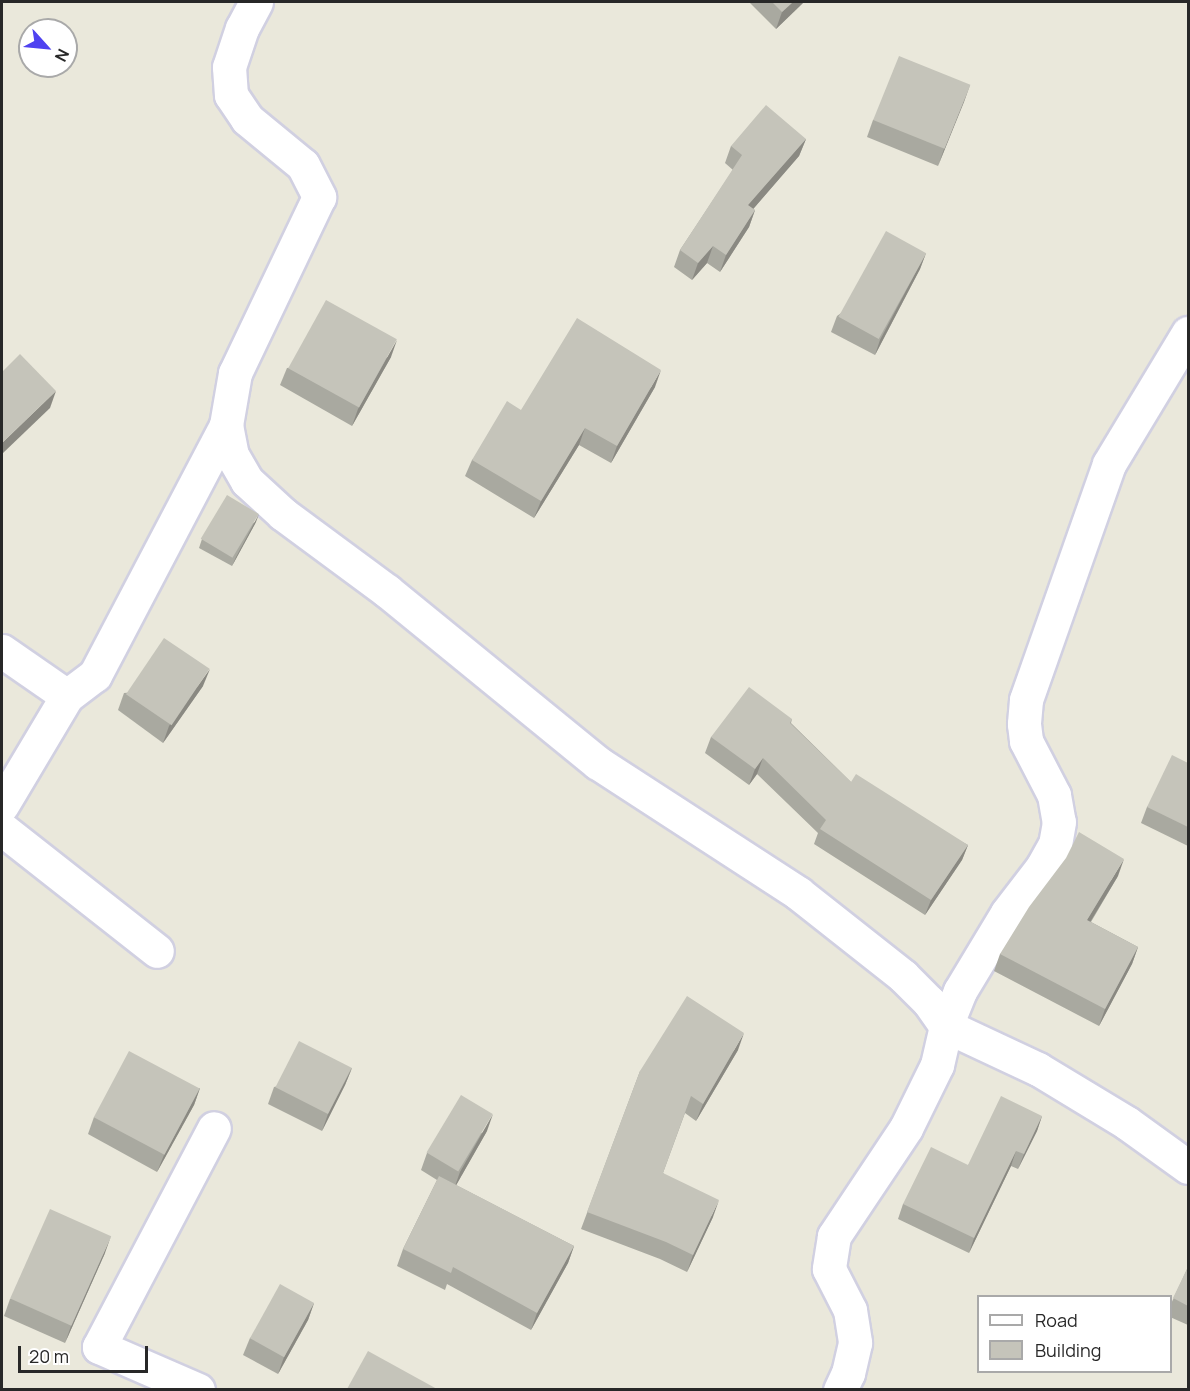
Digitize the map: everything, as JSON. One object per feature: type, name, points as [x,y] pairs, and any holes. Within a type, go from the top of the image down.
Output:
[{"type":"street","points":[[2,805],[67,696],[95,675],[226,425],[235,373],[319,196],[303,165],[247,119],[231,95],[229,67],[242,28],[256,2]]},
{"type":"street","points":[[840,1389],[848,1373],[855,1343],[850,1310],[829,1269],[834,1236],[906,1128],[937,1065],[946,1026],[960,991],[1006,914],[1043,866],[1055,844],[1059,822],[1054,795],[1026,741],[1024,724],[1026,700],[1109,464],[1188,333]]},
{"type":"street","points":[[226,425],[232,455],[247,481],[283,514],[387,591],[598,763],[798,893],[903,976],[929,1002],[946,1026],[1038,1069],[1127,1123],[1188,1167]]},
{"type":"street","points":[[2,651],[67,696]]},
{"type":"street","points":[[2,829],[157,951]]},
{"type":"street","points":[[198,1389],[99,1347],[214,1128]]},
{"type":"building","points":[[772,2],[793,2],[782,12]]},
{"type":"building","points":[[899,56],[970,85],[945,149],[873,120]]},
{"type":"building","points":[[766,105],[806,139],[748,205],[755,210],[726,255],[713,246],[698,263],[680,250],[742,155],[731,146]]},
{"type":"building","points":[[886,231],[926,253],[879,339],[838,317]]},
{"type":"building","points":[[326,300],[397,339],[359,407],[288,368]]},
{"type":"building","points":[[577,318],[661,370],[617,446],[585,428],[541,501],[472,460],[507,401],[521,410]]},
{"type":"building","points":[[20,354],[56,391],[2,443],[2,372]]},
{"type":"building","points":[[227,495],[259,514],[232,558],[201,539]]},
{"type":"building","points":[[164,638],[210,669],[172,725],[126,694]]},
{"type":"building","points":[[749,687],[792,719],[790,723],[851,782],[856,774],[968,845],[931,900],[820,829],[826,820],[763,758],[755,769],[711,737]]},
{"type":"building","points":[[1172,755],[1188,763],[1188,827],[1147,807]]},
{"type":"building","points":[[1079,832],[1124,859],[1087,920],[1138,947],[1105,1009],[1000,954],[1029,907],[1066,858]]},
{"type":"building","points":[[687,996],[744,1033],[703,1104],[691,1096],[663,1173],[719,1200],[693,1255],[666,1242],[587,1212],[640,1071]]},
{"type":"building","points":[[299,1041],[352,1068],[328,1114],[275,1087]]},
{"type":"building","points":[[129,1051],[200,1089],[164,1155],[94,1117]]},
{"type":"building","points":[[461,1095],[493,1114],[458,1171],[426,1152]]},
{"type":"building","points":[[1001,1096],[1042,1116],[1024,1154],[1016,1151],[974,1238],[903,1204],[931,1147],[968,1165]]},
{"type":"building","points":[[439,1176],[574,1246],[537,1313],[453,1267],[451,1273],[403,1249]]},
{"type":"building","points":[[50,1209],[111,1236],[71,1326],[10,1299]]},
{"type":"building","points":[[1188,1267],[1188,1306],[1173,1298]]},
{"type":"building","points":[[280,1284],[314,1303],[284,1357],[250,1338]]},
{"type":"building","points":[[368,1351],[437,1389],[347,1389]]}]
